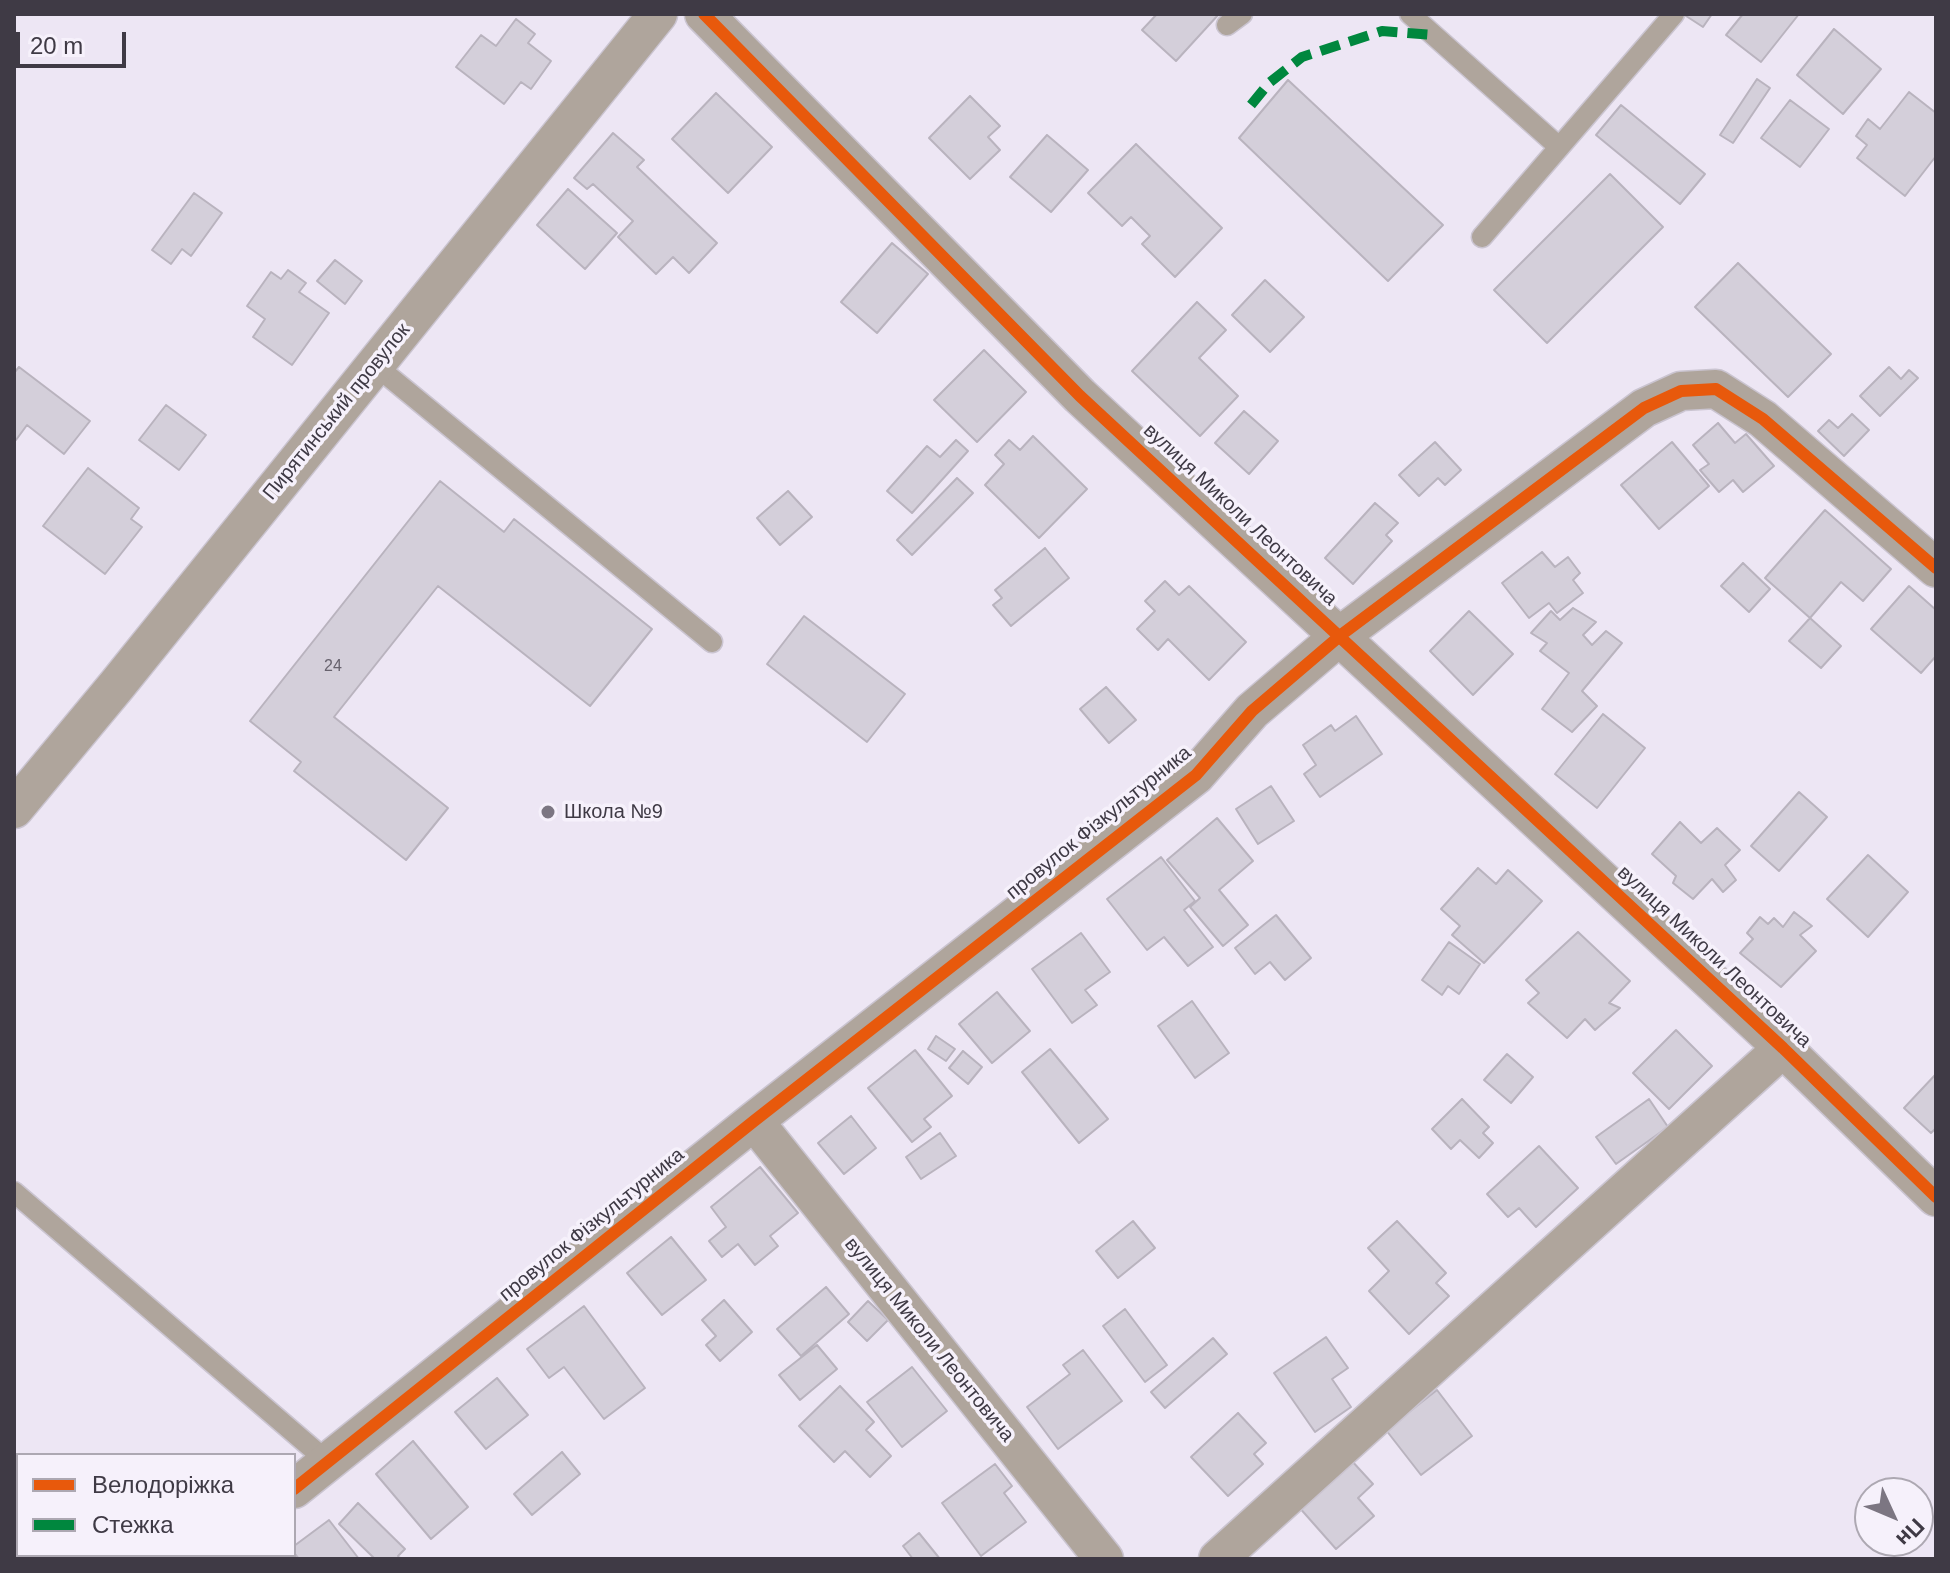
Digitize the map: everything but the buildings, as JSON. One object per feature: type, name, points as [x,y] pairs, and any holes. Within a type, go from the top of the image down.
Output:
[{"type":"street","name":"Пирятинський провулок","points":[[14,809],[658,14]]},
{"type":"street","name":"вулиця Миколи Леонтовича","points":[[704,14],[1080,396],[1783,1048],[1936,1197]]},
{"type":"street","name":"провулок Фізкультурника","points":[[296,1487],[754,1121],[1196,775],[1252,711],[1341,635],[1644,408],[1681,391],[1716,389],[1763,419],[1936,568]]},
{"type":"street","name":"вулиця Миколи Леонтовича","points":[[1218,1559],[1783,1048]]},
{"type":"street","name":"вулиця Миколи Леонтовича","points":[[754,1121],[1104,1559]]},
{"type":"lane","points":[[1410,14],[1559,147]]},
{"type":"lane","points":[[1482,237],[1674,14]]},
{"type":"lane","points":[[375,365],[712,642]]},
{"type":"lane","points":[[14,1192],[328,1462]]},
{"type":"marked path","points":[[1251,105],[1269,83],[1302,57],[1382,31],[1434,35]]},
{"type":"cycle path","points":[[704,14],[1080,396],[1783,1048],[1936,1197]]},
{"type":"cycle path","points":[[296,1487],[754,1121],[1196,775],[1252,711],[1341,635],[1644,408],[1681,391],[1716,389],[1763,419],[1936,568]]},
{"type":"place","name":"Школа №9","points":[[548,812]]}]
